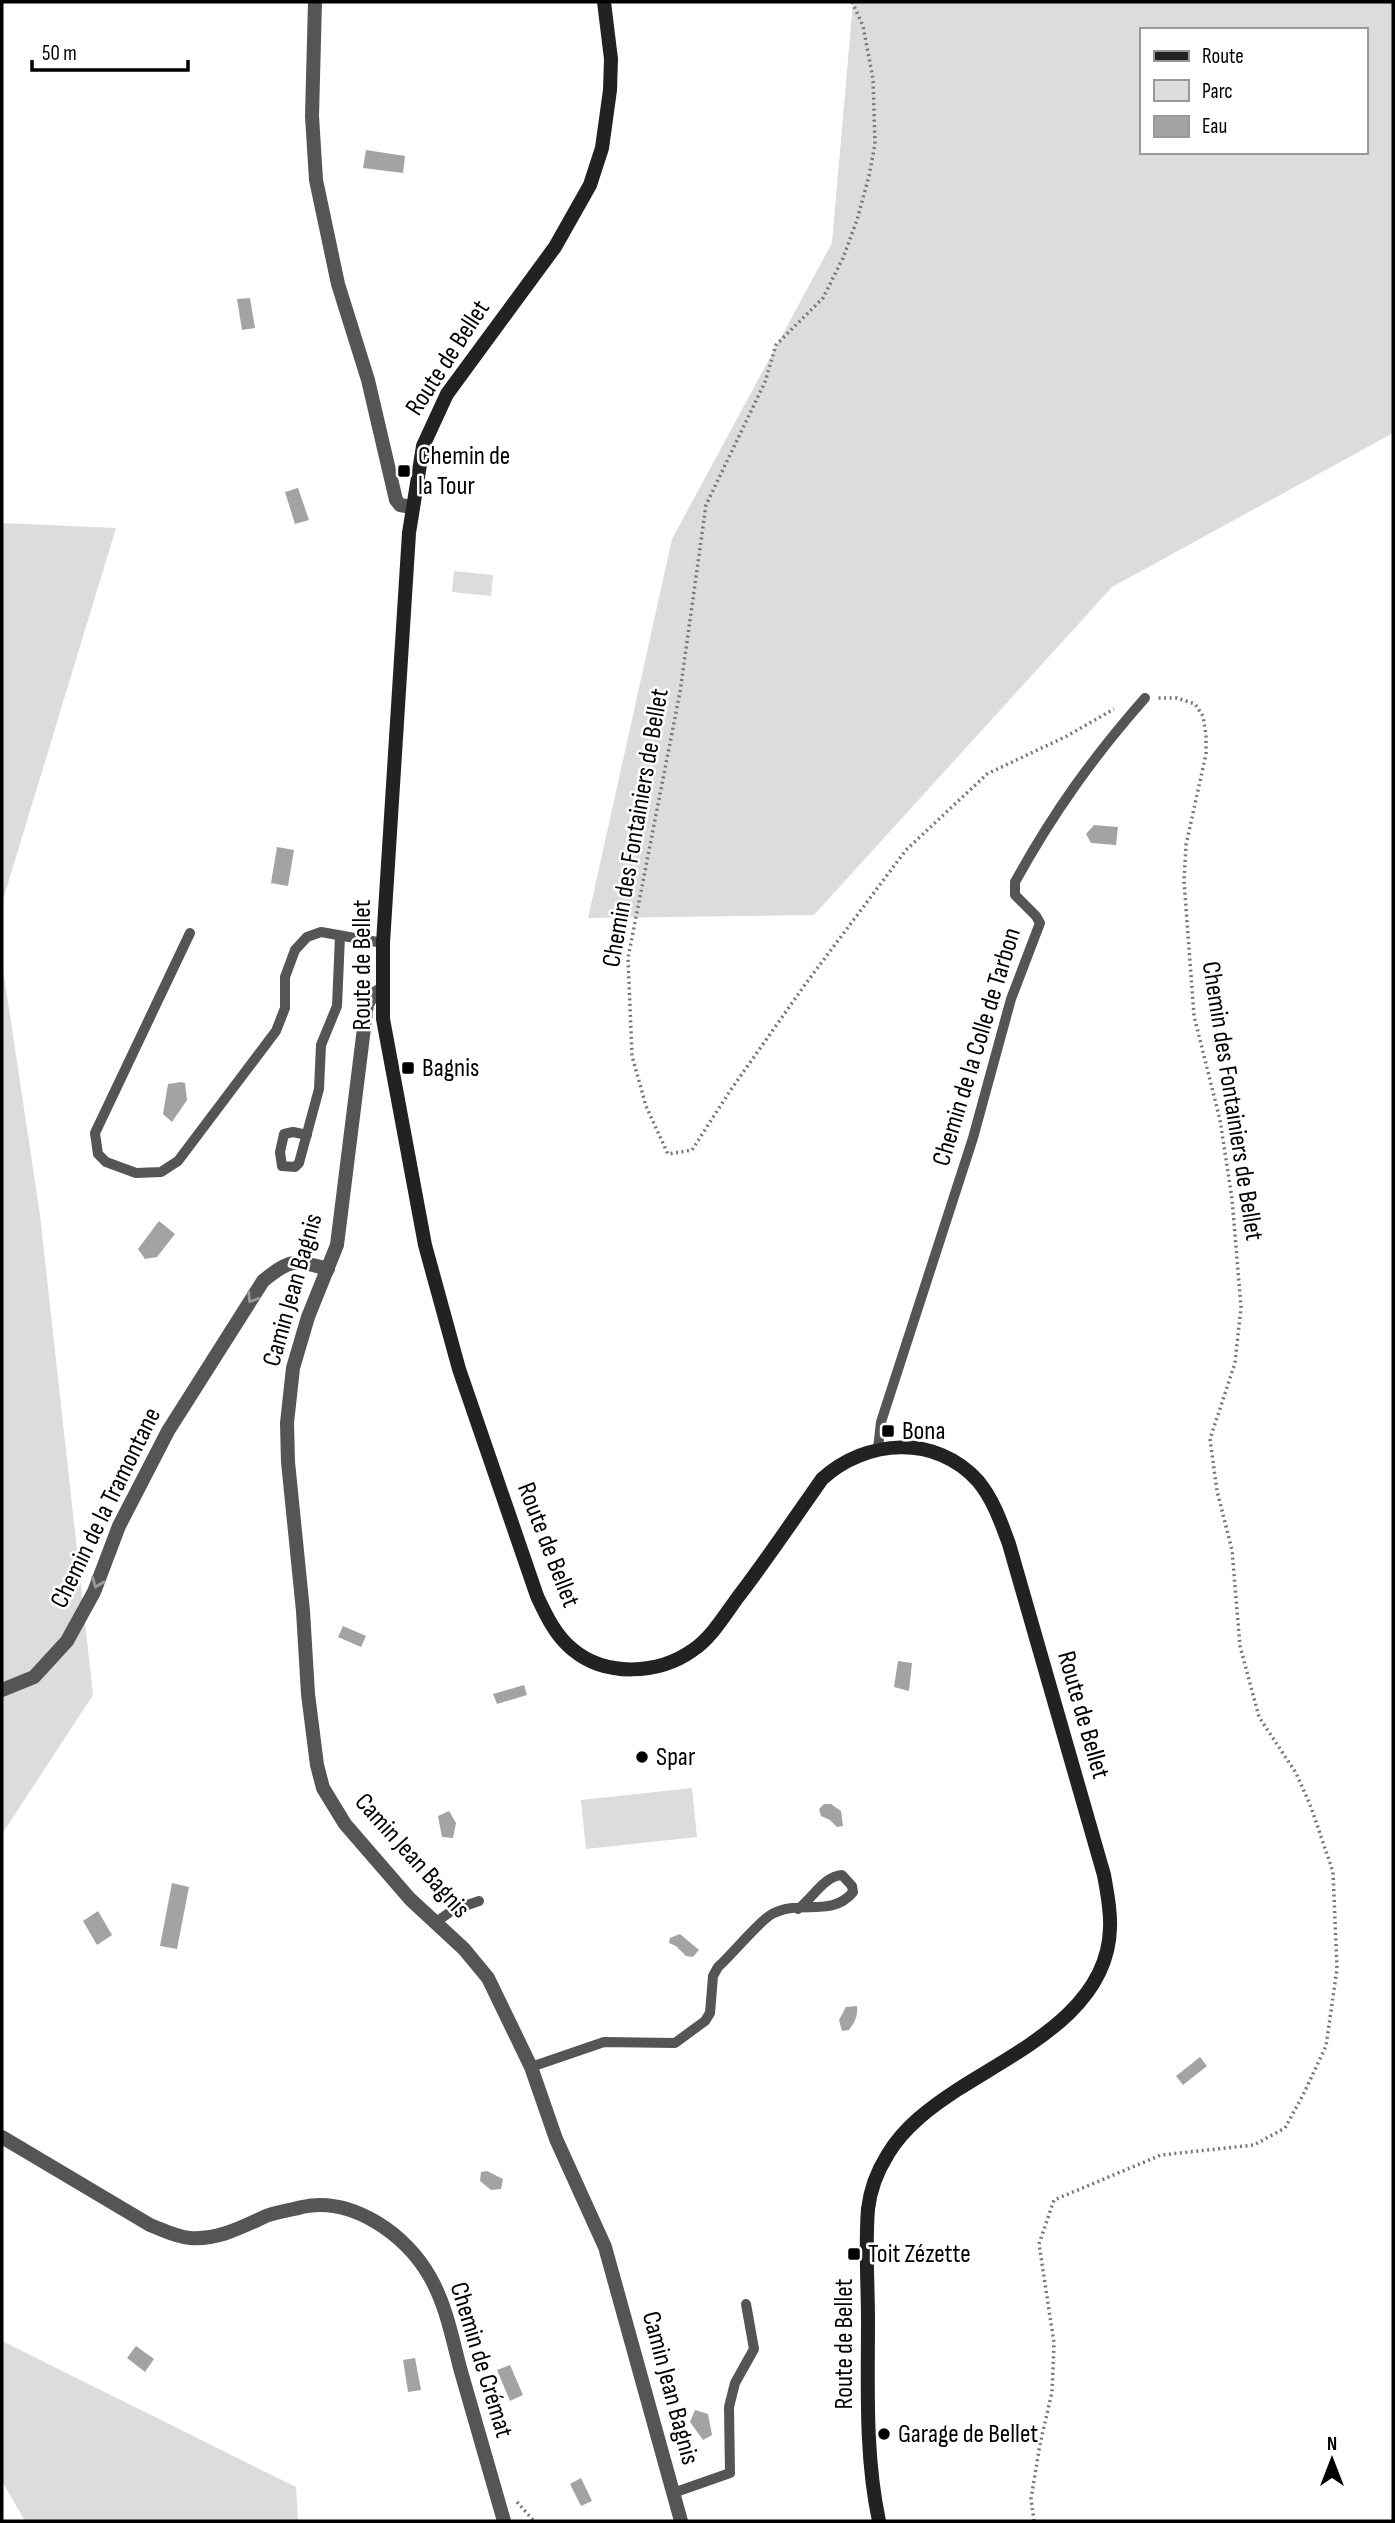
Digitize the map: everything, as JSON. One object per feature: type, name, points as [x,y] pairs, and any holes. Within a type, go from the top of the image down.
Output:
[{"type":"main road","name":"Route de Bellet","points":[[604,2],[611,59],[610,90],[602,148],[590,185],[555,247],[447,394],[423,446],[412,507],[383,943],[383,1019],[425,1245],[445,1324],[537,1596],[552,1626],[573,1650],[600,1664],[635,1670],[671,1661],[693,1650],[718,1625],[822,1479],[842,1463],[878,1448],[929,1451],[957,1462],[980,1484],[995,1508],[1015,1564],[1104,1875],[1111,1928],[1107,1954],[1082,2001],[1062,2022],[932,2107],[889,2151],[878,2175],[868,2207],[867,2260],[869,2435],[879,2521]]},
{"type":"street","points":[[315,2],[312,116],[316,180],[338,284],[350,328],[362,358],[396,500],[400,505],[412,507]]},
{"type":"street","name":"Camin Jean Bagnis","points":[[382,989],[372,996],[367,1004],[339,1231],[293,1368],[287,1423],[308,1694],[317,1765],[323,1788],[345,1825],[410,1899],[464,1949],[488,1978],[531,2067],[556,2139],[605,2247],[681,2521]]},
{"type":"street","name":"Chemin de la Tramontane","points":[[2,1690],[34,1677],[67,1641],[94,1592],[119,1526],[168,1431],[263,1280],[283,1265],[304,1262],[328,1269]]},
{"type":"street","name":"Chemin de Crémat","points":[[2,2137],[150,2225],[176,2236],[214,2237],[243,2228],[269,2215],[306,2206],[341,2208],[375,2221],[415,2254],[440,2296],[504,2521]]},
{"type":"lane","name":"Chemin de la Colle de Tarbon","points":[[878,1448],[880,1422],[972,1138],[1011,999],[1040,923],[1015,895],[1015,882],[1064,799],[1145,698]]},
{"type":"lane","points":[[190,933],[95,1133],[98,1154],[106,1162],[136,1173],[161,1172],[178,1161],[276,1031],[285,1008],[285,977],[295,950],[307,937],[321,932],[383,943]]},
{"type":"lane","points":[[307,1135],[319,1089],[321,1045],[337,1006],[340,936]]},
{"type":"lane","points":[[531,2067],[604,2042],[675,2043],[705,2021],[710,2013],[713,1976],[768,1917],[774,1913],[798,1909],[837,1906],[845,1902],[853,1892],[852,1886],[842,1875],[837,1875],[830,1878],[798,1909]]},
{"type":"lane","points":[[436,1922],[453,1910],[479,1901]]},
{"type":"lane","points":[[673,2493],[730,2473],[729,2407],[735,2384],[754,2349],[746,2304]]},
{"type":"path","name":"Chemin des Fontainiers de Bellet","points":[[852,2],[863,26],[873,79],[876,144],[844,258],[823,298],[776,345],[765,382],[706,505],[680,692],[628,958],[632,1056],[646,1106],[668,1154],[692,1150],[804,986],[906,850],[987,774],[1067,736],[1125,704],[1145,698],[1177,698],[1195,704],[1203,716],[1206,754],[1186,845],[1184,881],[1194,1016],[1220,1120],[1232,1199],[1241,1307],[1235,1363],[1210,1440],[1217,1491],[1232,1550],[1240,1646],[1259,1717],[1296,1773],[1334,1872],[1337,1969],[1326,2046],[1284,2128],[1254,2145],[1161,2155],[1054,2200],[1039,2244],[1054,2343],[1052,2392],[1031,2499],[1034,2521]]},
{"type":"green space","points":[[853,2],[1393,2],[1393,433],[1112,587],[814,915],[588,918],[672,539],[832,243]]},
{"type":"green space","points":[[2,523],[116,528],[2,903]]},
{"type":"green space","points":[[454,571],[493,575],[491,596],[452,592]]},
{"type":"green space","points":[[2,962],[40,1215],[93,1695],[2,1834]]},
{"type":"green space","points":[[692,1788],[697,1837],[586,1849],[581,1800]]},
{"type":"green space","points":[[2,2341],[296,2487],[298,2521],[25,2521],[2,2481]]},
{"type":"water","points":[[366,150],[405,156],[403,173],[363,168]]},
{"type":"water","points":[[250,298],[255,328],[242,330],[237,299]]},
{"type":"water","points":[[298,488],[309,520],[295,524],[285,492]]},
{"type":"water","points":[[1094,825],[1118,827],[1116,845],[1091,843],[1086,834]]},
{"type":"water","points":[[277,847],[294,850],[288,886],[271,883]]},
{"type":"water","points":[[185,1083],[187,1100],[172,1122],[163,1114],[168,1084]]},
{"type":"water","points":[[159,1221],[175,1234],[157,1257],[145,1259],[138,1249]]},
{"type":"water","points":[[343,1626],[366,1636],[361,1647],[338,1637]]},
{"type":"water","points":[[898,1661],[912,1663],[909,1691],[894,1687]]},
{"type":"water","points":[[524,1685],[527,1695],[497,1704],[493,1694]]},
{"type":"water","points":[[824,1804],[831,1804],[841,1811],[843,1826],[837,1827],[821,1816],[819,1809]]},
{"type":"water","points":[[449,1811],[456,1823],[453,1838],[442,1837],[438,1816]]},
{"type":"water","points":[[172,1883],[189,1887],[177,1949],[160,1946]]},
{"type":"water","points":[[98,1911],[112,1935],[97,1945],[83,1921]]},
{"type":"water","points":[[680,1934],[699,1950],[693,1957],[686,1956],[669,1943],[670,1938]]},
{"type":"water","points":[[857,2006],[853,2024],[849,2030],[842,2031],[839,2020],[846,2007]]},
{"type":"water","points":[[1200,2057],[1207,2066],[1183,2085],[1176,2076]]},
{"type":"water","points":[[487,2171],[503,2179],[501,2189],[491,2190],[480,2181],[481,2172]]},
{"type":"water","points":[[136,2346],[154,2359],[145,2372],[127,2358]]},
{"type":"water","points":[[415,2358],[421,2390],[408,2392],[403,2360]]},
{"type":"water","points":[[510,2365],[523,2395],[510,2401],[497,2370]]},
{"type":"water","points":[[695,2410],[708,2414],[712,2435],[703,2440],[690,2422]]},
{"type":"water","points":[[581,2478],[592,2501],[581,2506],[570,2484]]},
{"type":"place","name":"Chemin de la Tour","points":[[404,471]]},
{"type":"place","name":"Bagnis","points":[[408,1068]]},
{"type":"place","name":"Bona","points":[[888,1431]]},
{"type":"place","name":"Spar","points":[[642,1757]]},
{"type":"place","name":"Toit Zézette","points":[[854,2254]]},
{"type":"place","name":"Garage de Bellet","points":[[884,2434]]}]
